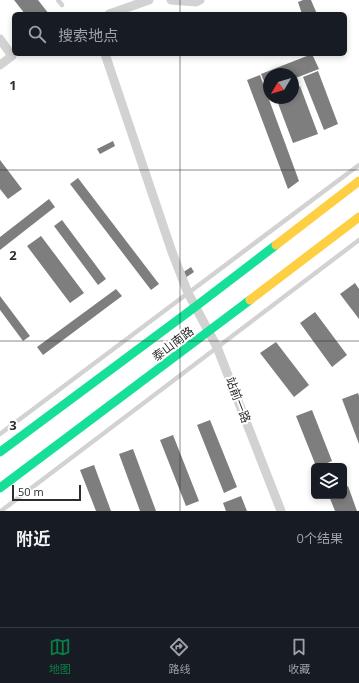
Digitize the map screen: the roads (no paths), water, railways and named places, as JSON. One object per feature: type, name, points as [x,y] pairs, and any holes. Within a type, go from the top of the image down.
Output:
[{"type":"street","points":[[115,12],[150,0]]},
{"type":"street","points":[[171,0],[196,2],[200,0]]},
{"type":"street","points":[[0,39],[12,56],[0,65]]},
{"type":"street","name":"站前一路","points":[[106,56],[172,252],[188,293],[218,348],[281,511]]},
{"type":"street","name":"泰山南路","points":[[0,452],[195,307],[359,181]]},
{"type":"street","name":"泰山南路","points":[[0,488],[209,332],[359,217]]},
{"type":"lane","points":[[58,0],[62,6]]},
{"type":"lane","points":[[0,434],[359,165]]},
{"type":"lane","points":[[1,511],[359,240]]}]
